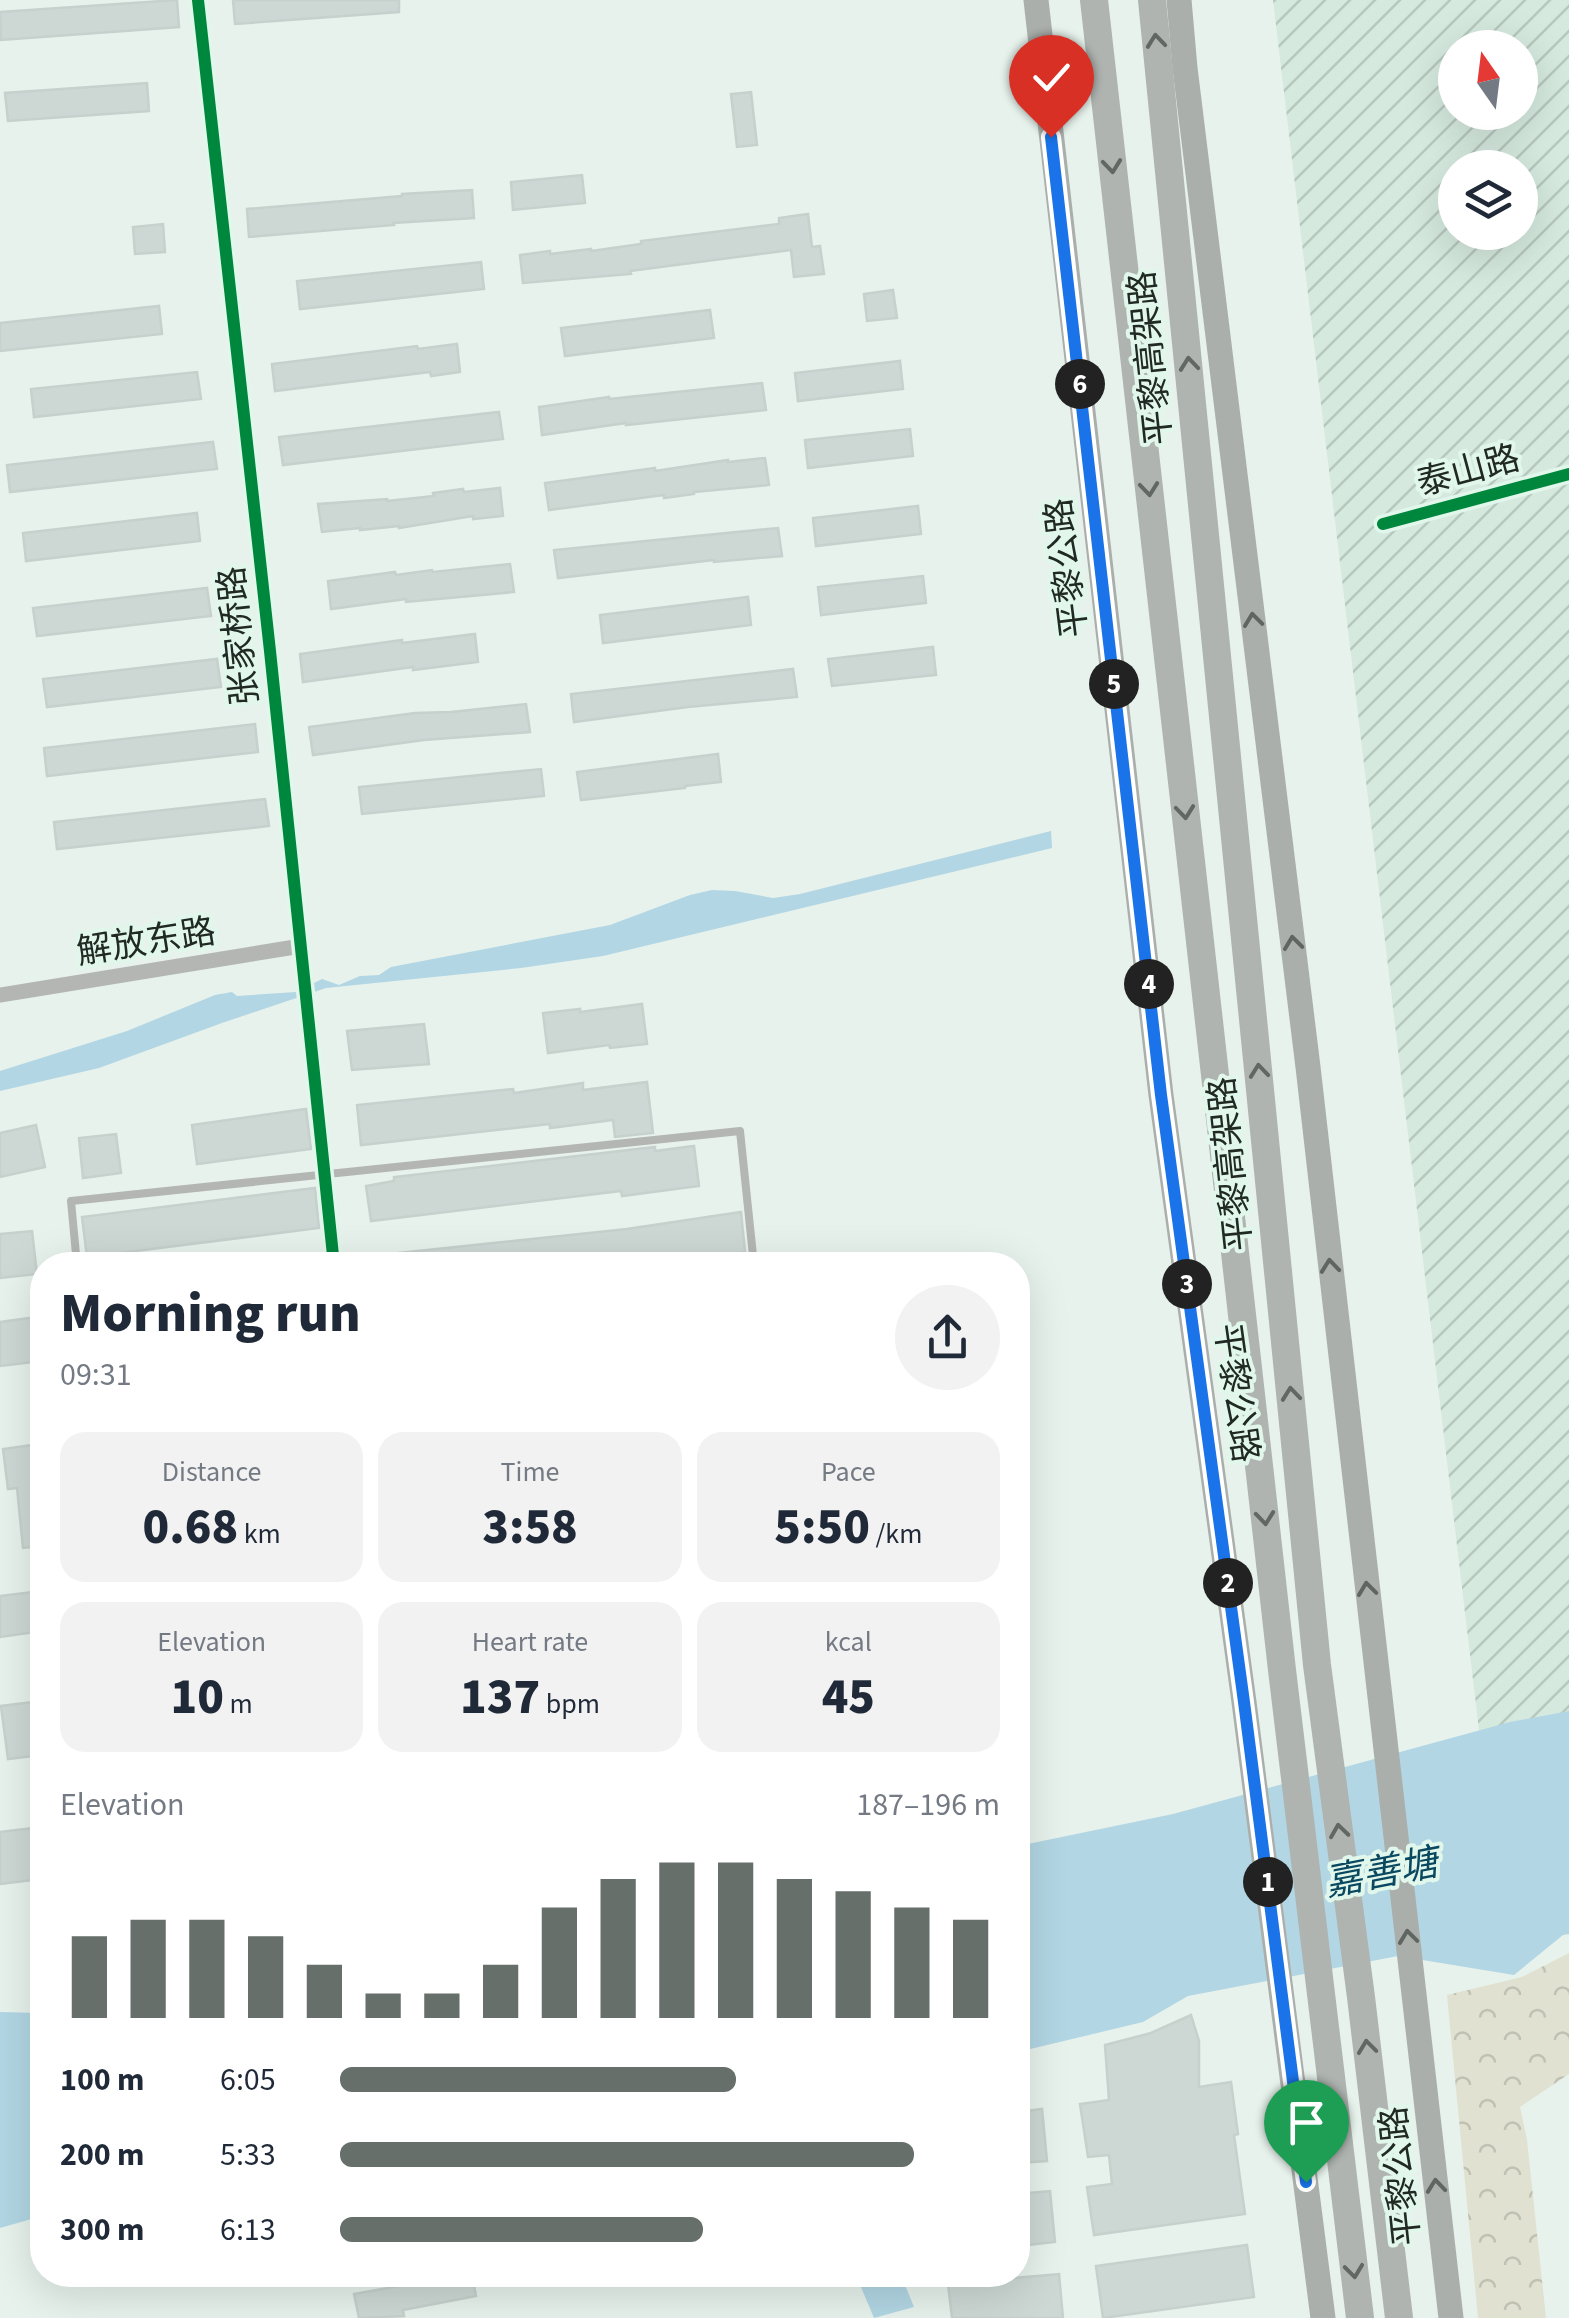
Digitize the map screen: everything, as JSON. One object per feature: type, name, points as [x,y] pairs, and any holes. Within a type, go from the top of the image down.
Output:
[{"type":"highway","name":"平黎高架路","points":[[1094,0],[1282,1670],[1360,2318]]},
{"type":"highway","name":"平黎高架路","points":[[1152,0],[1318,1665],[1399,2318]]},
{"type":"main road","name":"平黎公路","points":[[1036,0],[1161,1095],[1323,2318]]},
{"type":"main road","name":"平黎公路","points":[[1179,0],[1308,1067],[1451,2318]]},
{"type":"street","name":"张家桥路","points":[[198,0],[333,1252]]},
{"type":"street","name":"泰山路","points":[[1383,524],[1569,474]]},
{"type":"street","name":"解放东路","points":[[0,994],[300,946]]},
{"type":"lane","points":[[76,1252],[70,1201],[740,1130],[753,1252]]},
{"type":"shaded area","points":[[1273,0],[1569,0],[1569,1790],[1488,1806]]},
{"type":"green space","points":[[1569,1953],[1569,2074],[1520,2107],[1546,2318],[1478,2318],[1447,1995],[1522,1977]]},
{"type":"water","points":[[1051,831],[1052,848],[603,956],[326,988],[99,1068],[0,1091],[0,1071],[127,1031],[215,995],[296,992],[322,979],[339,985],[360,976],[379,975],[391,967],[610,925],[712,890],[773,898],[800,894]]},
{"type":"water","name":"嘉善塘","points":[[1569,1711],[1569,1934],[1514,1975],[1398,1956],[1188,1996],[1143,2022],[1030,2049],[1030,1844],[1173,1814],[1510,1722]]},
{"type":"water","points":[[0,2012],[30,2013],[30,2219],[0,2228]]},
{"type":"water","points":[[861,2287],[906,2287],[914,2307],[874,2318]]},
{"type":"building","points":[[177,0],[179,27],[1,40],[0,12]]},
{"type":"building","points":[[233,0],[399,0],[399,12],[235,24]]},
{"type":"building","points":[[147,83],[149,111],[8,121],[5,93]]},
{"type":"building","points":[[751,92],[757,145],[737,147],[731,94]]},
{"type":"building","points":[[582,175],[585,203],[513,210],[511,182]]},
{"type":"building","points":[[472,190],[474,218],[249,237],[247,209]]},
{"type":"building","points":[[808,214],[812,247],[820,246],[824,274],[794,277],[791,250],[630,271],[631,274],[523,283],[520,255],[641,244],[779,224],[779,218]]},
{"type":"building","points":[[163,224],[165,252],[135,254],[133,227]]},
{"type":"building","points":[[481,262],[484,289],[300,309],[297,281]]},
{"type":"building","points":[[893,290],[897,318],[867,321],[864,294]]},
{"type":"building","points":[[159,306],[162,334],[0,351],[0,323]]},
{"type":"building","points":[[710,310],[714,338],[565,356],[561,328]]},
{"type":"building","points":[[457,344],[460,372],[431,376],[430,372],[275,391],[272,364]]},
{"type":"building","points":[[900,361],[903,389],[798,401],[795,373]]},
{"type":"building","points":[[197,372],[201,399],[34,417],[31,389]]},
{"type":"building","points":[[762,383],[766,410],[542,435],[539,407]]},
{"type":"building","points":[[499,412],[503,439],[283,465],[279,437]]},
{"type":"building","points":[[910,429],[913,456],[808,468],[805,440]]},
{"type":"building","points":[[213,442],[217,469],[10,492],[7,465]]},
{"type":"building","points":[[765,458],[769,485],[549,510],[545,483]]},
{"type":"building","points":[[500,488],[503,516],[322,532],[318,504],[387,501],[463,489],[464,492]]},
{"type":"building","points":[[918,506],[921,534],[816,546],[813,518]]},
{"type":"building","points":[[197,513],[200,541],[26,561],[23,533]]},
{"type":"building","points":[[778,528],[782,556],[558,578],[554,550]]},
{"type":"building","points":[[510,564],[514,592],[406,599],[331,609],[328,581]]},
{"type":"building","points":[[923,576],[926,603],[821,615],[818,587]]},
{"type":"building","points":[[207,588],[211,616],[37,636],[33,608]]},
{"type":"building","points":[[748,597],[751,625],[603,643],[600,615]]},
{"type":"building","points":[[475,634],[478,662],[303,682],[300,654]]},
{"type":"building","points":[[933,647],[936,675],[832,686],[828,659]]},
{"type":"building","points":[[217,659],[221,687],[47,707],[43,679]]},
{"type":"building","points":[[793,669],[797,697],[574,722],[571,694]]},
{"type":"building","points":[[526,704],[530,732],[424,740],[313,755],[309,727]]},
{"type":"building","points":[[255,724],[258,752],[47,776],[44,748]]},
{"type":"building","points":[[718,754],[721,782],[581,800],[577,772]]},
{"type":"building","points":[[541,769],[544,796],[362,814],[359,787]]},
{"type":"building","points":[[265,799],[269,826],[57,849],[54,822]]},
{"type":"building","points":[[642,1004],[647,1044],[548,1053],[543,1013]]},
{"type":"building","points":[[424,1024],[429,1064],[352,1070],[347,1031]]},
{"type":"building","points":[[647,1082],[653,1133],[615,1137],[613,1120],[361,1145],[357,1105],[513,1089],[514,1093],[583,1083],[583,1090]]},
{"type":"building","points":[[306,1109],[311,1149],[197,1164],[192,1125]]},
{"type":"building","points":[[36,1125],[45,1167],[0,1177],[0,1133]]},
{"type":"building","points":[[116,1134],[121,1173],[83,1178],[79,1138]]},
{"type":"building","points":[[694,1146],[699,1186],[622,1196],[621,1191],[371,1221],[366,1186],[394,1181],[394,1177],[655,1147],[655,1151]]},
{"type":"building","points":[[315,1188],[319,1228],[127,1252],[86,1252],[82,1217]]},
{"type":"building","points":[[741,1212],[745,1252],[409,1252],[627,1229]]},
{"type":"building","points":[[32,1231],[34,1252],[30,1252],[30,1275],[0,1278],[0,1234]]},
{"type":"building","points":[[30,1318],[30,1362],[0,1366],[0,1322]]},
{"type":"building","points":[[30,1445],[30,1547],[23,1548],[17,1488],[8,1489],[3,1449]]},
{"type":"building","points":[[30,1592],[30,1633],[0,1637],[0,1596]]},
{"type":"building","points":[[30,1702],[30,1756],[8,1759],[1,1706]]},
{"type":"building","points":[[30,1828],[30,1880],[0,1884],[0,1832]]},
{"type":"building","points":[[1191,2015],[1199,2041],[1199,2087],[1231,2082],[1245,2214],[1094,2235],[1087,2187],[1112,2184],[1109,2155],[1088,2157],[1080,2104],[1109,2100],[1105,2045],[1151,2033]]},
{"type":"building","points":[[1042,2109],[1047,2161],[1030,2162],[1030,2110]]},
{"type":"building","points":[[1050,2191],[1055,2242],[1030,2245],[1030,2193]]},
{"type":"building","points":[[1247,2245],[1254,2297],[1103,2318],[1096,2266]]},
{"type":"building","points":[[1059,2274],[1063,2318],[952,2318],[948,2287],[1030,2287],[1030,2277]]},
{"type":"building","points":[[393,2287],[474,2287],[476,2296],[403,2310],[404,2316],[359,2318],[354,2294]]},
{"type":"cycle path","points":[[198,0],[333,1252]]},
{"type":"cycle path","points":[[1383,524],[1569,474]]},
{"type":"route","points":[[1051,137],[1161,1095],[1306,2182]]}]
